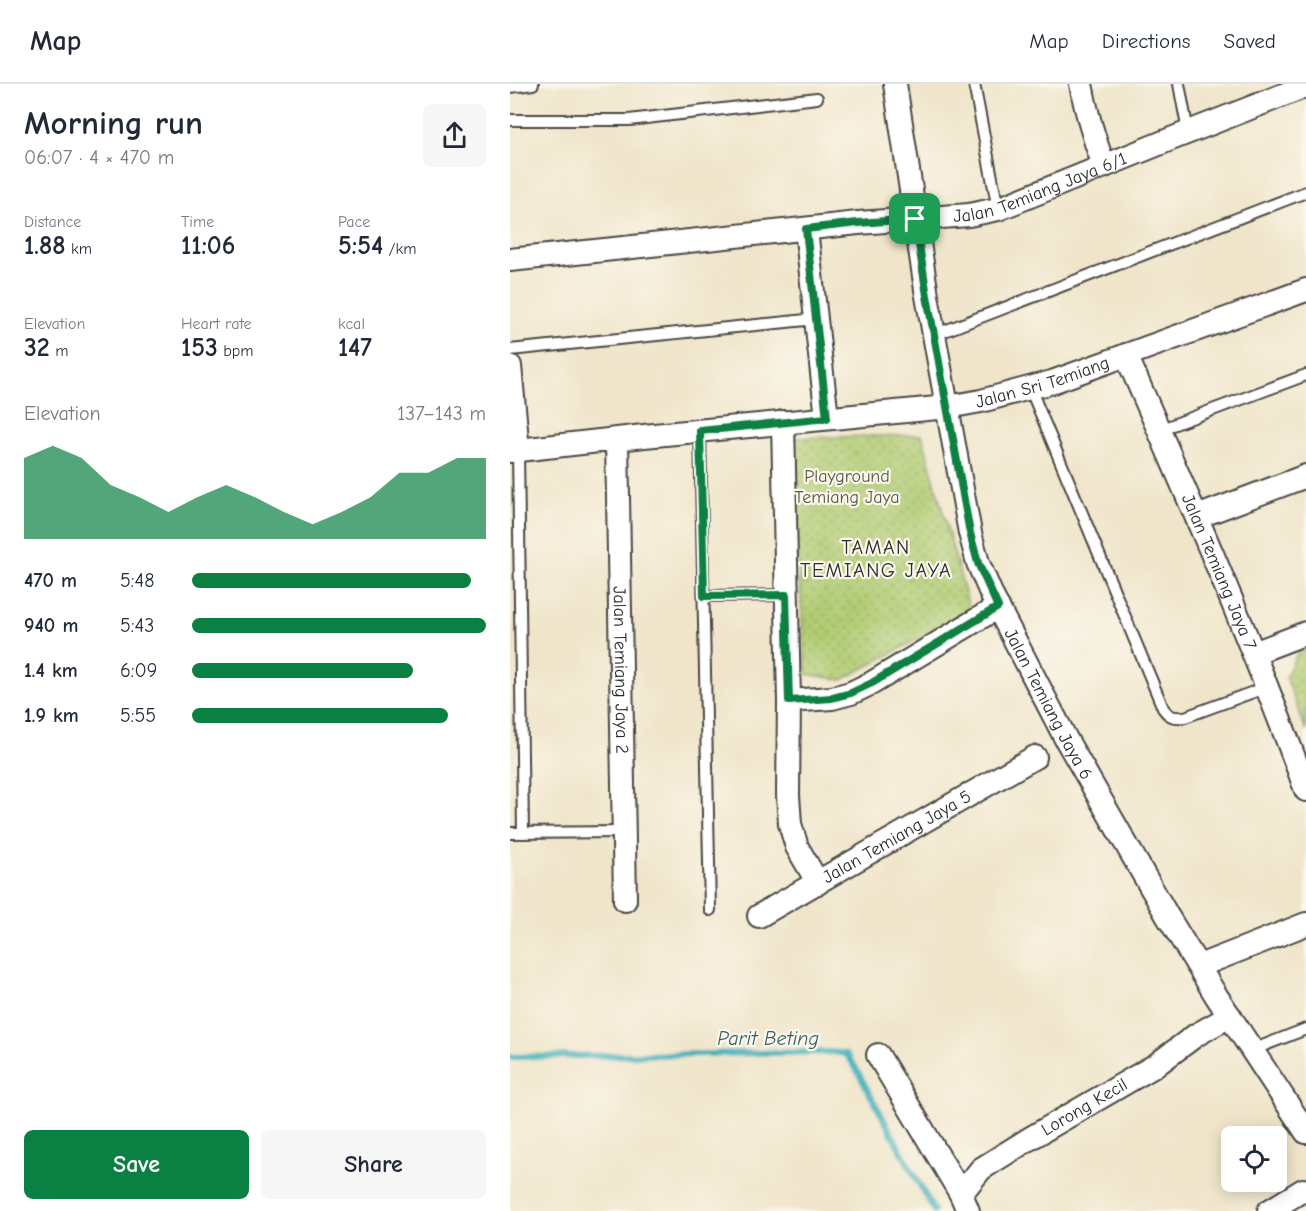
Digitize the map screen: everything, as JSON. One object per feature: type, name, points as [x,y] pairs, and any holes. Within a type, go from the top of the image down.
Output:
[{"type":"street","name":"Jalan Temiang Jaya 6","points":[[895,84],[934,335],[970,533],[978,563],[1062,732],[1168,917],[1305,1129]]},
{"type":"street","points":[[1081,84],[1093,134],[1104,166]]},
{"type":"street","name":"Jalan Temiang Jaya 6/1","points":[[510,260],[858,223],[969,215],[998,209],[1188,132],[1270,92],[1306,86]]},
{"type":"street","points":[[806,229],[827,418]]},
{"type":"street","name":"Jalan Sri Temiang","points":[[514,451],[948,407],[981,401],[1030,388],[1306,290]]},
{"type":"street","name":"Jalan Temiang Jaya 7","points":[[1126,355],[1254,654],[1306,790]]},
{"type":"street","points":[[510,366],[514,451]]},
{"type":"street","points":[[783,423],[790,824],[797,847],[818,883]]},
{"type":"street","name":"Jalan Temiang Jaya 2","points":[[617,439],[625,900]]},
{"type":"street","points":[[1197,517],[1306,476]]},
{"type":"street","points":[[789,701],[832,698],[851,693],[872,683],[998,607]]},
{"type":"street","points":[[1254,654],[1306,633]]},
{"type":"street","name":"Jalan Temiang Jaya 5","points":[[759,916],[1035,757]]},
{"type":"street","points":[[1198,966],[1306,924]]},
{"type":"street","name":"Lorong Kecil","points":[[965,1202],[981,1169],[1029,1138],[1156,1065],[1196,1035],[1230,1016]]},
{"type":"street","points":[[878,1055],[965,1202]]},
{"type":"street","points":[[1269,1211],[1302,1190]]},
{"type":"lane","points":[[510,87],[530,84]]},
{"type":"lane","points":[[974,84],[998,209]]},
{"type":"lane","points":[[1179,84],[1188,132]]},
{"type":"lane","points":[[510,120],[629,120],[817,98]]},
{"type":"lane","points":[[934,335],[1306,192]]},
{"type":"lane","points":[[510,350],[816,319]]},
{"type":"lane","points":[[1159,430],[1306,375]]},
{"type":"lane","points":[[1030,388],[1168,715],[1175,718],[1185,717],[1267,687]]},
{"type":"lane","points":[[700,431],[710,910]]},
{"type":"lane","points":[[514,451],[523,833]]},
{"type":"lane","points":[[704,596],[786,595]]},
{"type":"lane","points":[[510,833],[624,832]]},
{"type":"lane","points":[[1252,1050],[1306,1029]]},
{"type":"green space","name":"Playground Temiang Jaya","points":[[922,435],[970,611],[842,680],[806,674],[790,438]]},
{"type":"green space","points":[[1306,650],[1306,730],[1286,677],[1297,653]]},
{"type":"waterway","name":"Parit Beting","points":[[510,1057],[832,1052],[846,1054],[934,1211]]},
{"type":"district","name":"TAMAN TEMIANG JAYA","points":[[876,558]]},
{"type":"route","points":[[915,219],[970,533],[978,563],[998,607],[872,683],[851,693],[832,698],[789,701],[786,595],[704,596],[700,431],[827,418],[806,229],[915,219]]}]
